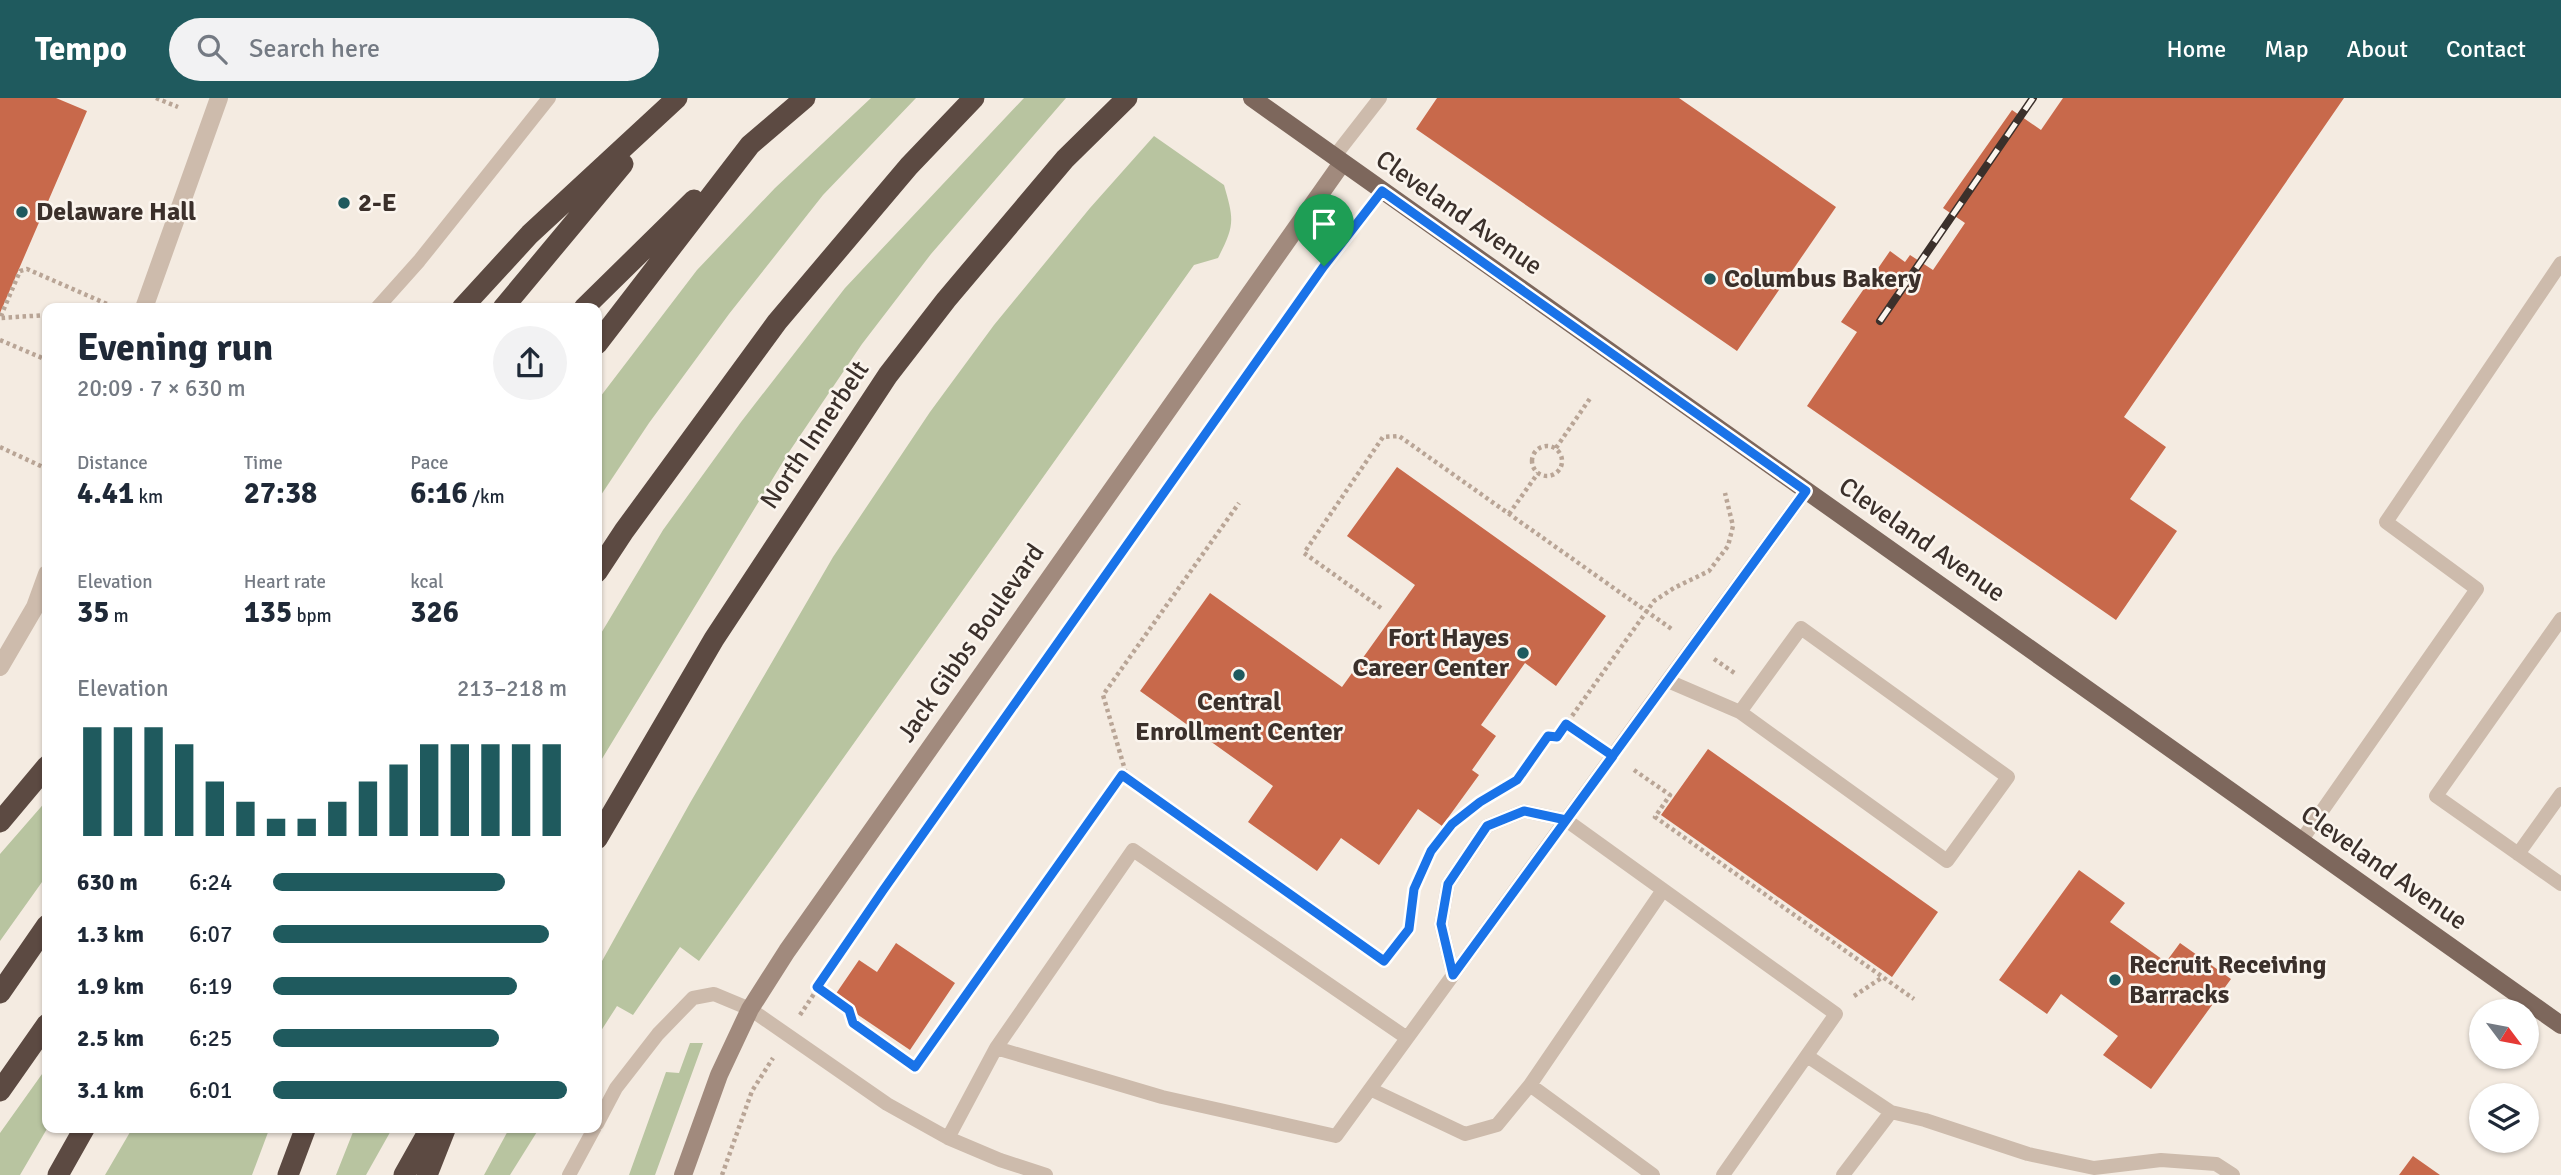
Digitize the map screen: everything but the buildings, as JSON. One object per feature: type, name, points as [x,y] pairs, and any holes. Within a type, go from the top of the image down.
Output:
[{"type":"highway","points":[[466,303],[530,234],[678,98]]},
{"type":"highway","points":[[507,303],[678,98]]},
{"type":"highway","points":[[589,303],[750,145],[805,98]]},
{"type":"highway","points":[[602,564],[777,322],[909,166],[974,98]]},
{"type":"highway","name":"North Innerbelt","points":[[602,830],[714,639],[888,375],[946,300],[1065,159],[1127,98]]},
{"type":"highway","points":[[602,337],[750,145]]},
{"type":"highway","points":[[0,822],[42,772]]},
{"type":"highway","points":[[0,993],[42,932]]},
{"type":"highway","points":[[0,1091],[42,1031]]},
{"type":"highway","points":[[58,1175],[82,1133]]},
{"type":"highway","points":[[288,1175],[304,1133]]},
{"type":"highway","points":[[404,1175],[428,1133]]},
{"type":"highway","points":[[427,1175],[444,1133]]},
{"type":"main road","name":"Cleveland Avenue","points":[[1252,98],[2561,1026]]},
{"type":"street","points":[[146,303],[219,98]]},
{"type":"street","name":"Jack Gibbs Boulevard","points":[[683,1175],[719,1075],[750,1009],[832,884],[1338,160]]},
{"type":"street","points":[[0,667],[35,607],[42,588]]},
{"type":"lane","points":[[381,303],[419,261],[550,98]]},
{"type":"lane","points":[[1338,160],[1380,98]]},
{"type":"lane","points":[[2301,841],[2477,589],[2386,522],[2561,263]]},
{"type":"lane","points":[[996,1048],[1162,1097],[1336,1136],[1806,491]]},
{"type":"lane","points":[[2561,619],[2436,796],[2561,884]]},
{"type":"lane","points":[[1668,681],[1740,712],[1947,861],[2008,777],[1801,628],[1740,712]]},
{"type":"lane","points":[[2518,854],[2561,793]]},
{"type":"lane","points":[[1453,975],[1441,924],[1448,884],[1487,826],[1524,811],[1566,820],[1836,1014],[1723,1175]]},
{"type":"lane","points":[[948,1138],[996,1048],[1133,850],[1407,1038]]},
{"type":"lane","points":[[1370,1089],[1465,1134],[1497,1125],[1530,1085],[1663,890]]},
{"type":"lane","points":[[602,1114],[617,1088],[658,1034],[693,998],[714,994],[750,1009],[887,1104],[948,1138],[1000,1160],[1046,1175]]},
{"type":"lane","points":[[1807,1056],[1891,1112],[1925,1120],[2028,1154],[2094,1168],[2161,1160],[2216,1164],[2232,1175]]},
{"type":"lane","points":[[1530,1085],[1653,1175]]},
{"type":"lane","points":[[1843,1175],[1891,1112]]},
{"type":"lane","points":[[569,1175],[592,1133]]},
{"type":"path","points":[[156,98],[178,107]]},
{"type":"path","points":[[722,1175],[752,1091],[817,987],[1308,289],[1382,191]]},
{"type":"path","points":[[42,315],[0,318],[20,271],[27,269],[105,303]]},
{"type":"path","points":[[0,340],[42,358]]},
{"type":"path","points":[[1556,448],[1591,397]]},
{"type":"path","points":[[1381,608],[1304,553],[1383,437],[1399,436],[1757,689]]},
{"type":"path","points":[[1546,445],[1556,448],[1562,460],[1560,469],[1547,476],[1538,473],[1531,459],[1536,449],[1546,445]]},
{"type":"path","points":[[0,447],[42,467]]},
{"type":"path","points":[[1509,514],[1538,473]]},
{"type":"path","points":[[1499,791],[1517,780],[1548,736],[1557,737],[1654,601],[1709,571],[1728,545],[1733,527],[1725,493]]},
{"type":"path","points":[[817,987],[849,1010],[853,1023],[915,1067],[1125,770],[1103,695],[1239,503]]},
{"type":"path","points":[[1566,724],[1670,795],[1655,817],[1914,999]]},
{"type":"path","points":[[1122,775],[1384,961],[1409,929],[1414,889],[1431,851],[1452,824],[1462,817]]},
{"type":"green space","points":[[871,98],[916,98],[823,195],[729,314],[649,423],[602,494],[602,394],[697,270],[775,188]]},
{"type":"green space","points":[[1024,98],[1066,98],[931,254],[862,344],[789,452],[602,759],[602,632],[663,530],[741,422],[845,288]]},
{"type":"green space","points":[[1154,136],[1224,185],[1230,207],[1230,230],[1218,258],[1194,265],[699,961],[680,947],[633,1015],[617,1006],[602,1029],[602,961],[833,557],[930,412],[994,325],[1090,208]]},
{"type":"green space","points":[[42,806],[42,882],[0,941],[0,854]]},
{"type":"green space","points":[[690,1043],[703,1043],[655,1175],[629,1175],[666,1072],[679,1073]]},
{"type":"green space","points":[[42,1074],[42,1133],[44,1133],[20,1175],[0,1175],[0,1133]]},
{"type":"green space","points":[[130,1133],[268,1133],[252,1175],[105,1175]]},
{"type":"green space","points":[[353,1133],[390,1133],[366,1175],[336,1175]]},
{"type":"green space","points":[[507,1133],[536,1133],[510,1175],[484,1175]]},
{"type":"railway","points":[[1880,321],[2033,98]]},
{"type":"place","name":"2-E","points":[[344,203]]},
{"type":"place","name":"Delaware Hall","points":[[22,212]]},
{"type":"place","name":"Columbus Bakery","points":[[1710,279]]},
{"type":"place","name":"Fort Hayes Career Center","points":[[1523,653]]},
{"type":"place","name":"Central Enrollment Center","points":[[1239,675]]},
{"type":"place","name":"Recruit Receiving Barracks","points":[[2115,980]]},
{"type":"route","points":[[1324,266],[817,987],[849,1010],[853,1023],[915,1067],[1122,775],[1384,961],[1409,929],[1414,889],[1431,851],[1452,824],[1480,802],[1517,780],[1548,736],[1557,737],[1566,724],[1613,756],[1453,975],[1441,924],[1448,884],[1487,826],[1524,811],[1566,820],[1806,491],[1382,191],[1324,266]]}]
